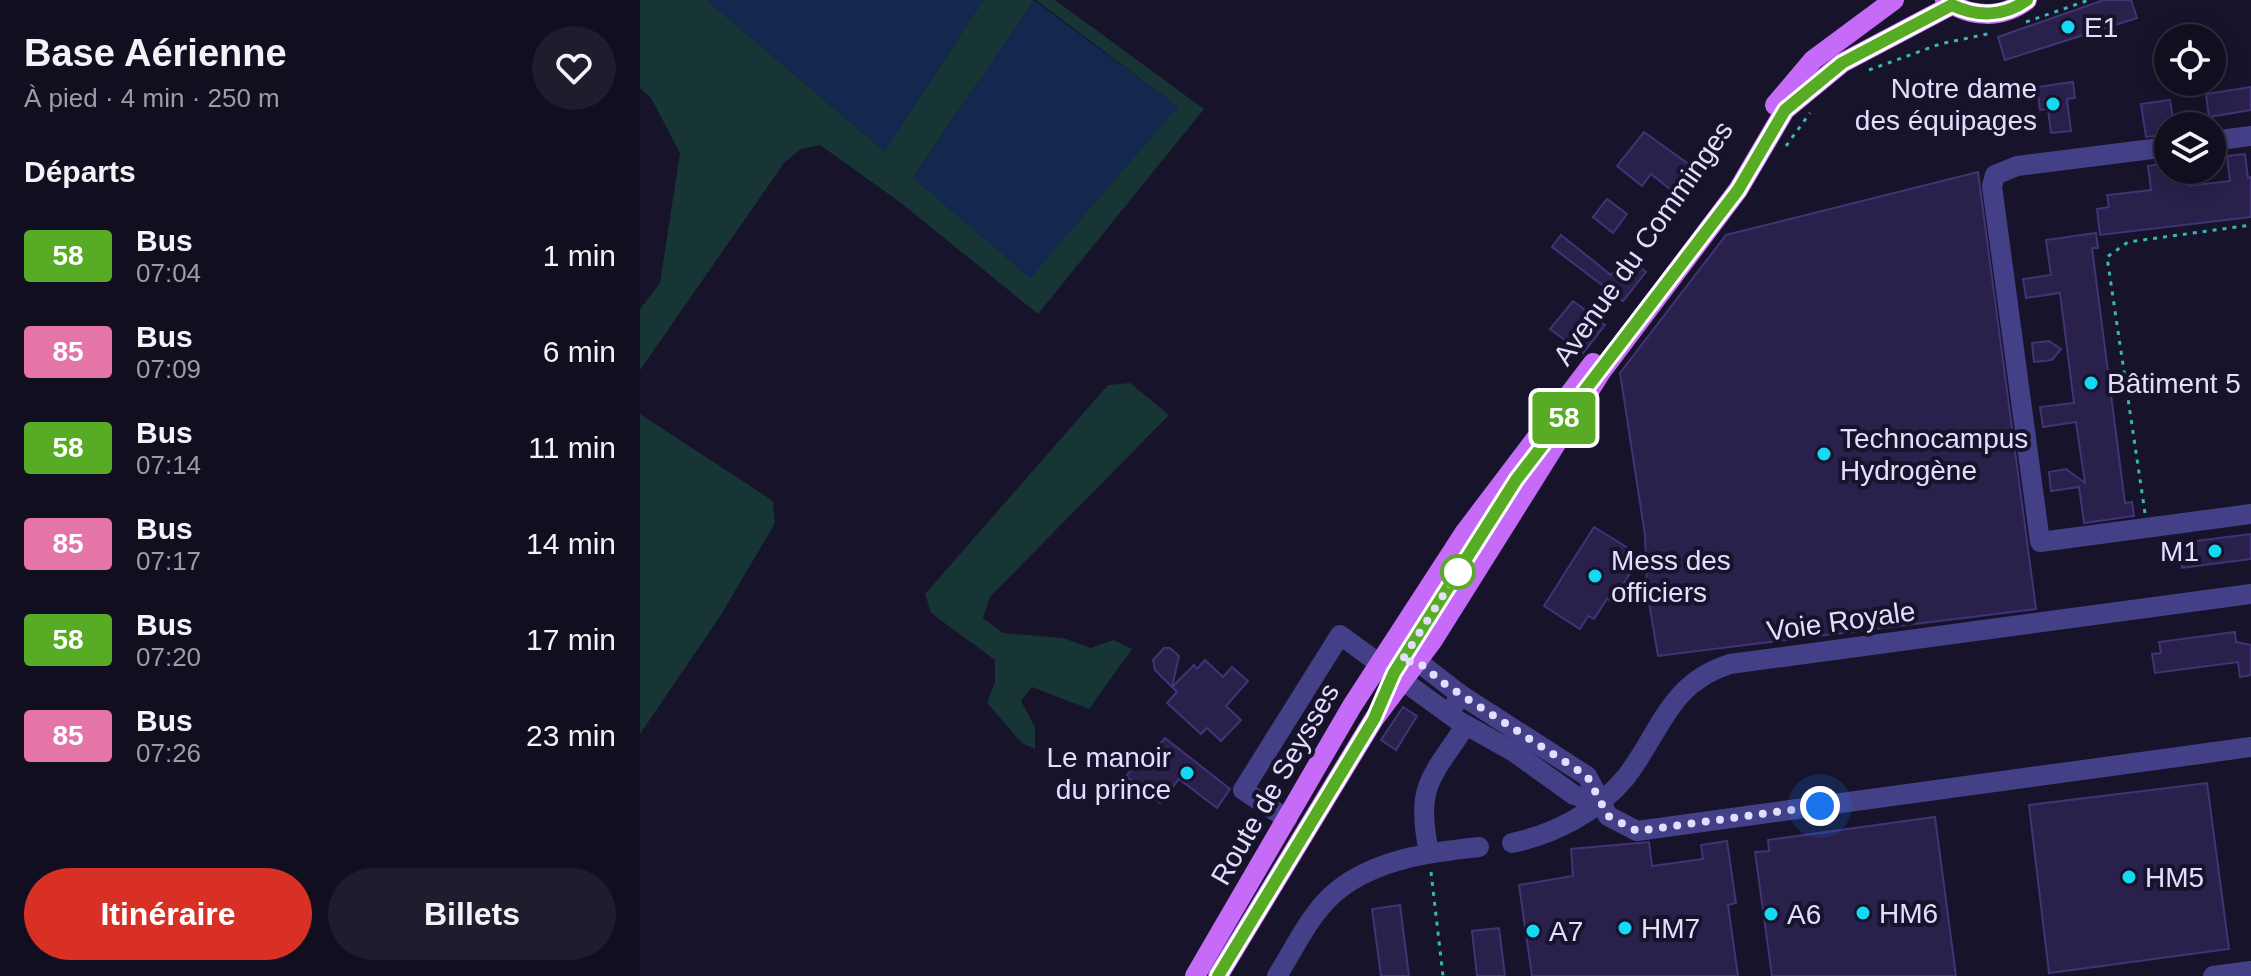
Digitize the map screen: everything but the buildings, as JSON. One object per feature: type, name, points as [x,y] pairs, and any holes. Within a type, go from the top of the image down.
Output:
[{"type":"main road","name":"Avenue du Comminges","points":[[1420,631],[1465,532],[1732,177],[1775,105],[1813,60],[1894,0]]},
{"type":"main road","points":[[1949,2],[1972,13],[1993,14],[2025,9],[2047,0]]},
{"type":"main road","name":"Avenue du Comminges","points":[[1420,631],[1601,372],[1738,190],[1785,110],[1842,63],[1949,2]]},
{"type":"main road","name":"Route de Seysses","points":[[1218,976],[1374,719],[1420,631]]},
{"type":"main road","name":"Route de Seysses","points":[[1195,976],[1287,819],[1399,668],[1420,631]]},
{"type":"lane","points":[[2226,139],[2251,136]]},
{"type":"lane","points":[[2154,149],[2017,166],[1995,175],[1992,186],[2040,542],[2251,514]]},
{"type":"lane","name":"Voie Royale","points":[[1512,843],[1544,836],[1601,803],[1626,776],[1685,687],[1707,671],[1730,664],[2251,594]]},
{"type":"lane","points":[[1287,819],[1243,790],[1340,635],[1399,668],[1461,695],[1520,743]]},
{"type":"lane","points":[[1399,668],[1466,725],[1520,743],[1587,776],[1608,816],[1637,831],[2251,747]]},
{"type":"lane","points":[[1449,713],[1461,695]]},
{"type":"lane","points":[[1429,852],[1422,819],[1424,791],[1466,725]]},
{"type":"lane","points":[[1277,976],[1290,966],[1314,917],[1338,890],[1384,865],[1429,852],[1479,847]]},
{"type":"lane","points":[[2213,976],[2251,971]]},
{"type":"path","points":[[2025,9],[2089,0]]},
{"type":"path","points":[[1860,74],[1940,44],[1998,32]]},
{"type":"path","points":[[1779,156],[1813,111]]},
{"type":"path","points":[[2147,528],[2107,257],[2128,242],[2251,225]]},
{"type":"path","points":[[1429,852],[1443,976]]},
{"type":"green space","points":[[640,0],[707,0],[884,151],[983,0],[1034,0],[913,178],[1178,107],[1036,0],[1055,0],[1204,109],[1038,314],[901,203],[820,145],[801,149],[784,163],[640,370],[640,309],[660,283],[680,153],[651,98],[640,88]]},
{"type":"green space","points":[[1130,383],[1169,415],[990,597],[983,618],[1003,633],[1063,638],[1091,648],[1113,640],[1132,649],[1089,709],[1032,687],[1021,701],[1035,727],[1035,749],[1022,743],[987,703],[995,682],[995,660],[931,613],[925,594],[1108,385]]},
{"type":"green space","points":[[640,414],[773,501],[775,523],[721,615],[640,734]]},
{"type":"water","points":[[707,0],[983,0],[885,152]]},
{"type":"water","points":[[1034,0],[1178,107],[1030,278],[913,178]]},
{"type":"bus line","name":"58","points":[[1218,976],[1374,719],[1394,673],[1516,480],[1738,190],[1785,110],[1812,84],[1842,63],[1952,5],[1972,13],[1993,14],[2014,8],[2027,0]]},
{"type":"place","name":"E1","points":[[2068,27]]},
{"type":"place","name":"Notre dame des équipages","points":[[2053,104]]},
{"type":"place","name":"Bâtiment 5","points":[[2091,383]]},
{"type":"place","name":"Technocampus Hydrogène","points":[[1824,454]]},
{"type":"place","name":"M1","points":[[2215,551]]},
{"type":"place","name":"Mess des officiers","points":[[1595,576]]},
{"type":"place","name":"Le manoir du prince","points":[[1187,773]]},
{"type":"place","name":"HM5","points":[[2129,877]]},
{"type":"place","name":"HM6","points":[[1863,913]]},
{"type":"place","name":"A6","points":[[1771,914]]},
{"type":"place","name":"HM7","points":[[1625,928]]},
{"type":"place","name":"A7","points":[[1533,931]]},
{"type":"route","points":[[1458,572],[1401,662],[1417,661],[1446,685],[1587,776],[1608,816],[1637,831],[1820,806]]}]
